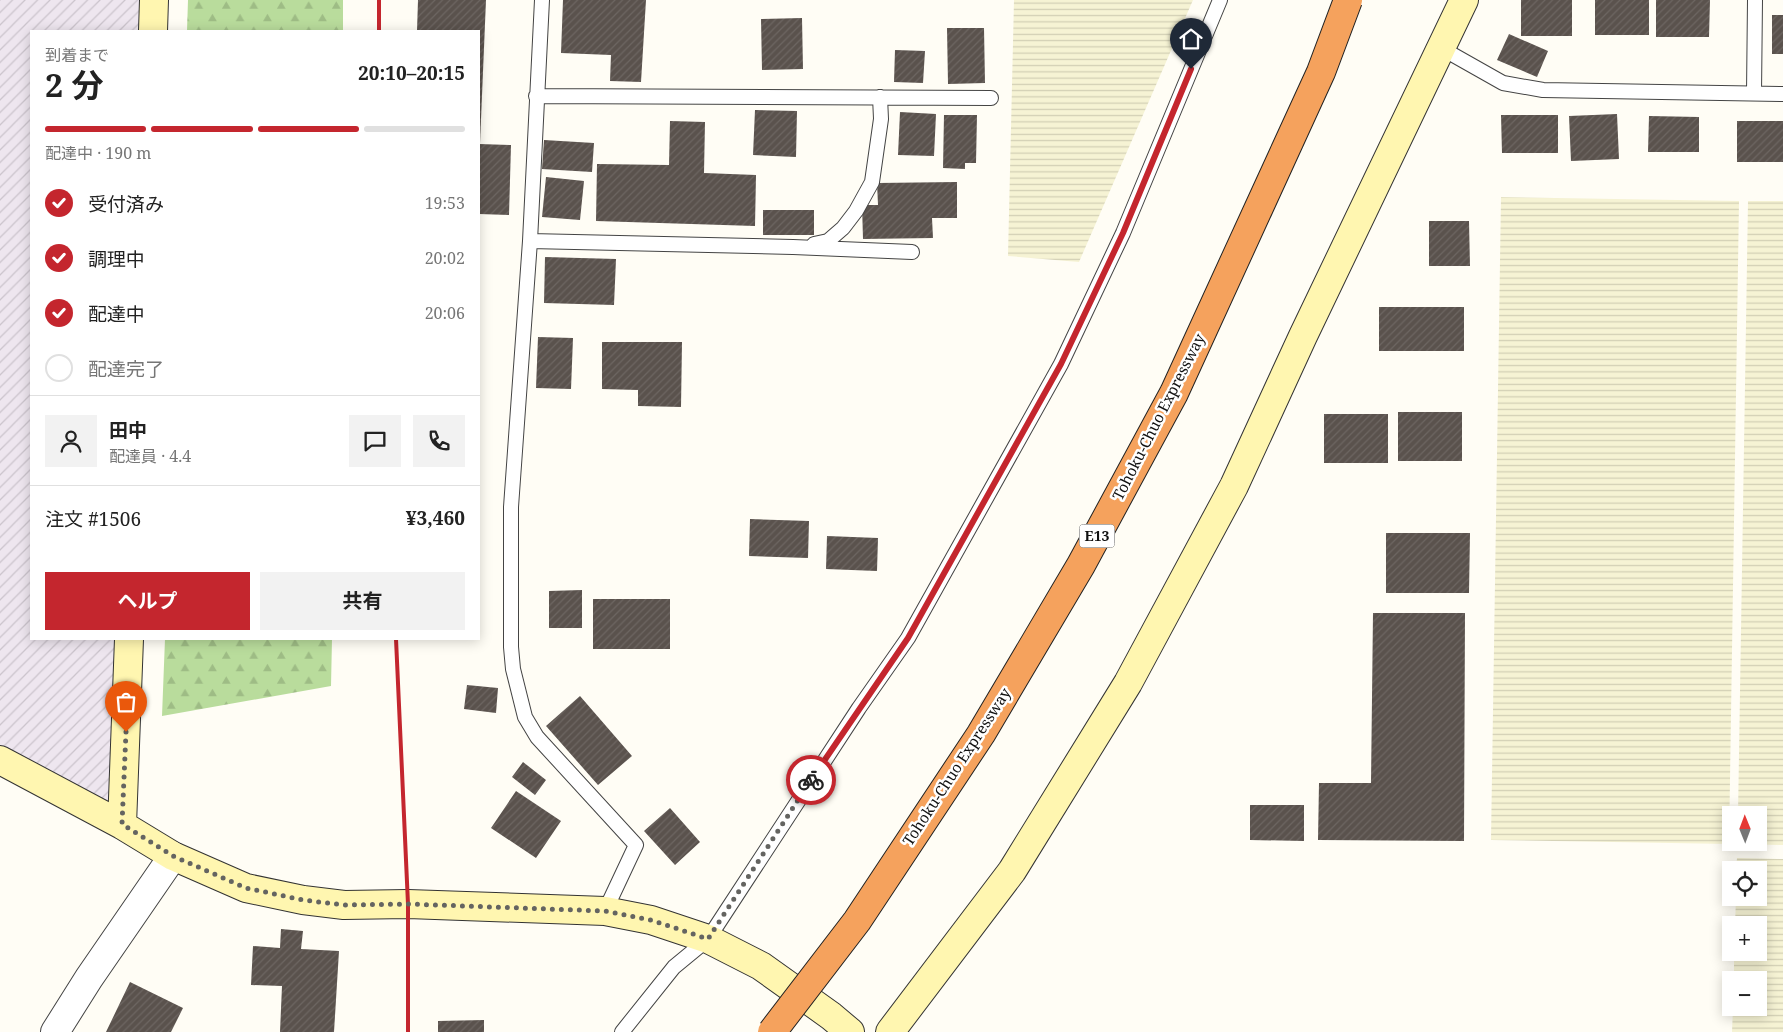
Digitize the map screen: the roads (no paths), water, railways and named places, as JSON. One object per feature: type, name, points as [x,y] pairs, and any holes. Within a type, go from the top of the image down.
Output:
[{"type":"highway","name":"Tohoku-Chuo Expressway","points":[[772,1032],[857,921],[981,734],[1081,565],[1178,384],[1321,72],[1348,0]]},
{"type":"street","points":[[153,30],[154,0]]},
{"type":"street","points":[[890,1032],[1012,871],[1128,683],[1234,486],[1303,336],[1464,0]]},
{"type":"street","points":[[122,824],[129,640]]},
{"type":"street","points":[[0,760],[122,824],[173,856],[246,888],[303,900],[344,905],[408,904],[605,911],[651,920],[708,939],[761,966],[831,1016],[850,1032]]},
{"type":"street","points":[[56,1032],[90,978],[173,856]]},
{"type":"lane","points":[[542,0],[530,241],[511,507],[511,647],[513,669],[525,717],[537,737],[636,845],[605,911]]},
{"type":"lane","points":[[622,1032],[674,967],[708,939],[854,716],[908,638],[1061,364],[1123,233],[1220,0]]},
{"type":"lane","points":[[1754,93],[1755,0]]},
{"type":"lane","points":[[1441,48],[1503,83],[1543,90],[1783,94]]},
{"type":"lane","points":[[536,96],[991,98]]},
{"type":"lane","points":[[793,247],[828,241],[843,228],[856,211],[872,182],[881,118],[880,97]]},
{"type":"lane","points":[[530,241],[793,247],[912,252]]},
{"type":"railway","points":[[379,0],[379,30]]},
{"type":"railway","points":[[396,640],[408,904],[408,1032]]}]
